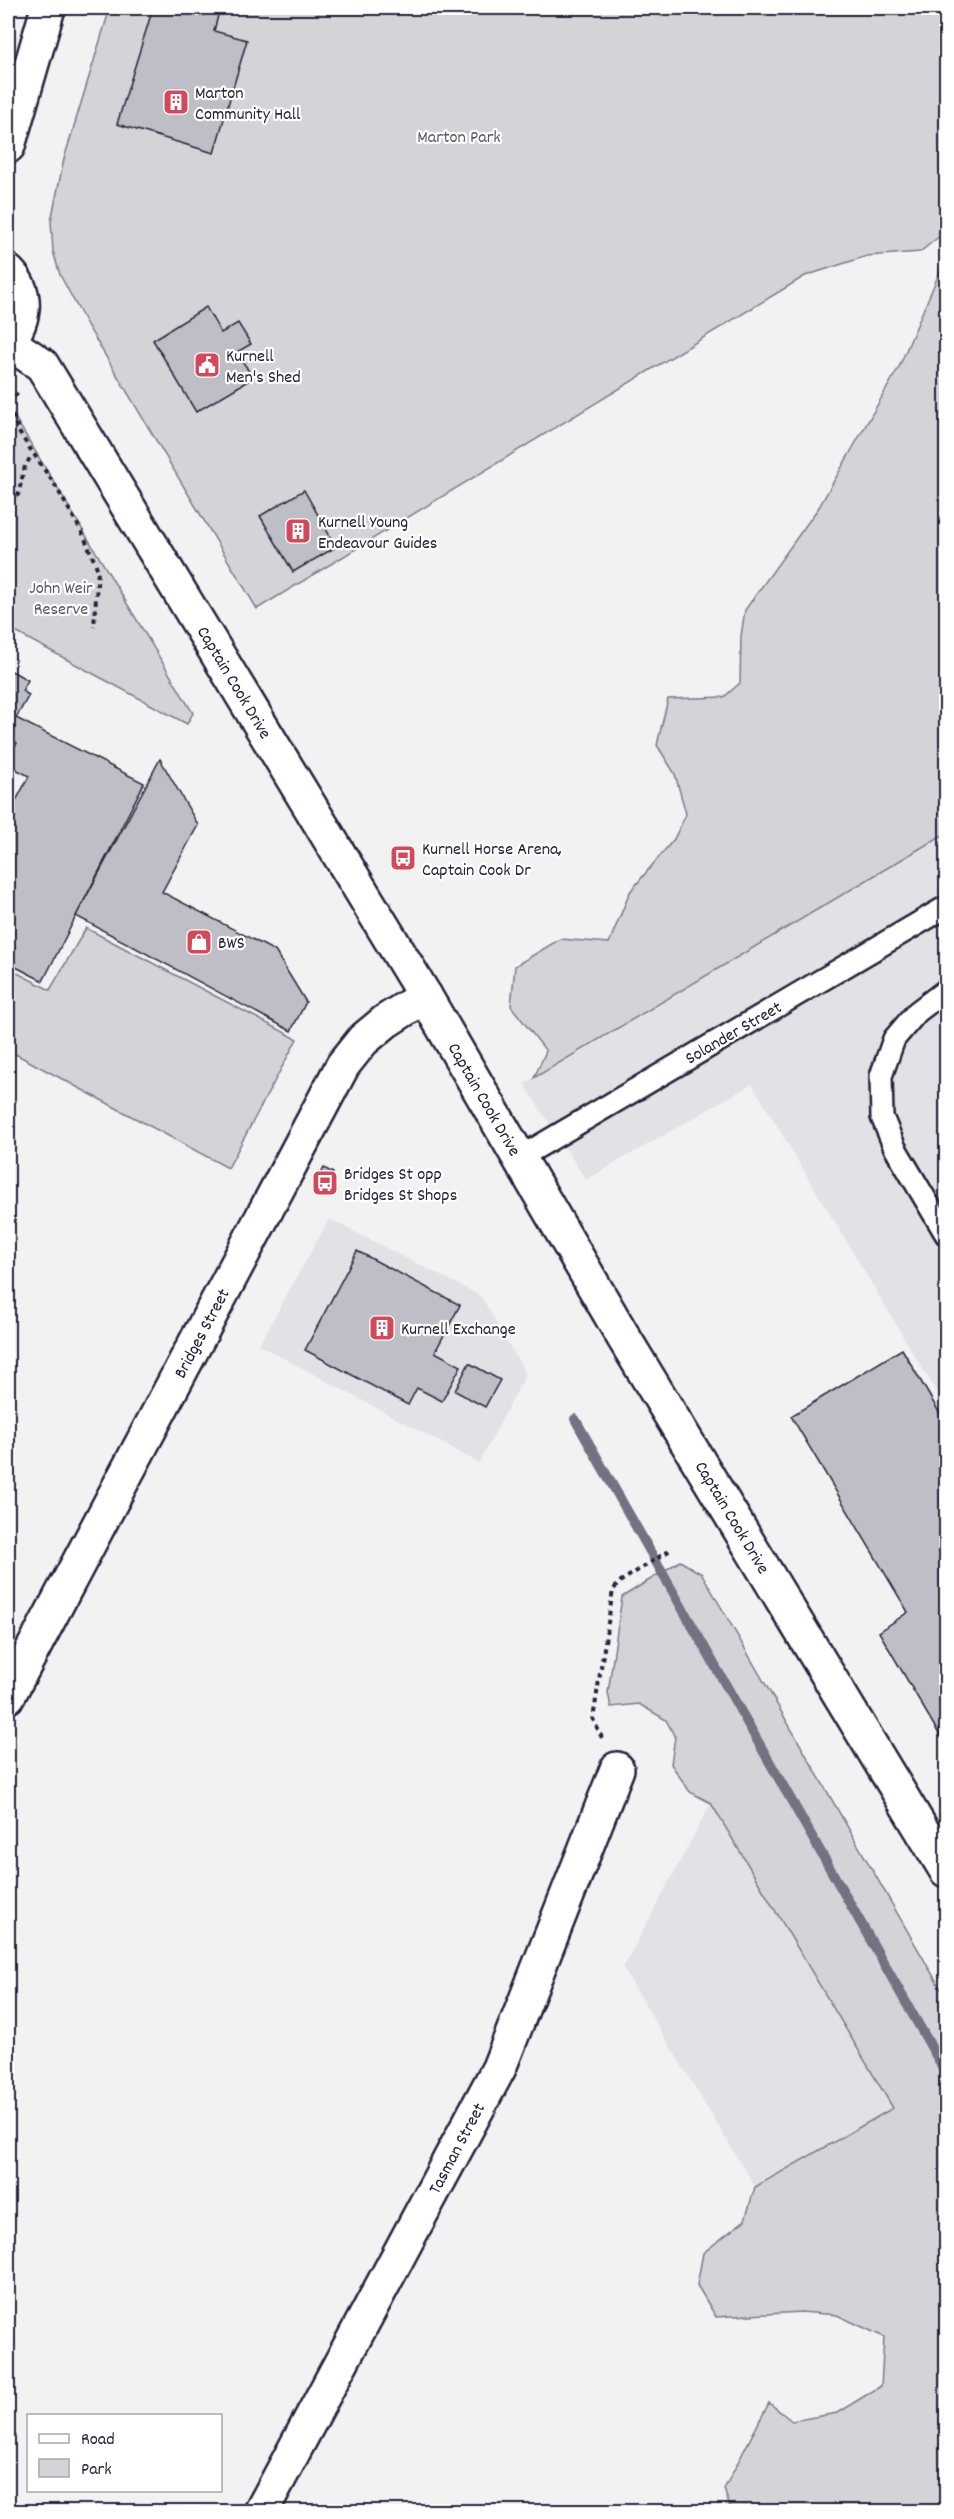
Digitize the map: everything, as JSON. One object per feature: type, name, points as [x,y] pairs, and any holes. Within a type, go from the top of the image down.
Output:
[{"type":"main road","points":[[8,146],[48,8]]},
{"type":"main road","points":[[8,272],[22,294],[23,312],[18,328],[8,342]]},
{"type":"main road","name":"Captain Cook Drive","points":[[8,342],[42,365],[425,996],[624,1338],[946,1870]]},
{"type":"main road","name":"Bridges Street","points":[[8,1696],[343,1065],[363,1040],[386,1021],[425,996]]},
{"type":"main road","name":"Tasman Street","points":[[261,2511],[499,2068],[617,1769]]},
{"type":"lane","name":"Solander Street","points":[[519,1158],[946,907]]},
{"type":"lane","points":[[946,990],[917,1012],[894,1039],[881,1076],[882,1117],[895,1148],[946,1234]]},
{"type":"path","points":[[42,365],[8,404],[20,434],[32,455],[55,484],[83,534],[98,570],[94,627]]},
{"type":"path","points":[[8,499],[18,495],[25,466],[32,455]]},
{"type":"path","points":[[617,1769],[593,1719],[613,1590],[621,1581],[672,1549]]},
{"type":"shaded area","points":[[946,833],[946,1408],[752,1084],[586,1180],[524,1084]]},
{"type":"shaded area","points":[[329,1219],[481,1296],[526,1374],[479,1463],[259,1345]]},
{"type":"shaded area","points":[[711,1803],[893,2109],[755,2187],[623,1968]]},
{"type":"green space","name":"Marton Park","points":[[110,8],[946,8],[946,231],[920,252],[867,256],[805,276],[257,609],[87,325],[60,275],[53,251],[51,221],[64,159]]},
{"type":"green space","points":[[946,257],[946,833],[534,1078],[546,1051],[511,1006],[515,966],[560,939],[609,943],[630,892],[674,839],[686,814],[675,774],[657,745],[668,699],[724,697],[740,683],[741,636],[745,610],[819,507],[899,367]]},
{"type":"green space","name":"John Weir Reserve","points":[[8,406],[193,713],[187,724],[8,628]]},
{"type":"green space","points":[[86,928],[297,1039],[228,1168],[8,1050],[8,968],[50,990]]},
{"type":"green space","points":[[680,1561],[702,1574],[946,1998],[946,2511],[731,2511],[724,2489],[769,2403],[792,2421],[837,2413],[881,2386],[884,2337],[837,2315],[801,2312],[716,2317],[697,2285],[703,2253],[745,2220],[755,2187],[893,2108],[711,1803],[690,1792],[671,1764],[675,1737],[666,1720],[639,1704],[611,1707],[608,1693],[622,1597]]},
{"type":"building","name":"Marton Community Hall","points":[[153,8],[220,8],[214,31],[247,40],[214,153],[117,124]]},
{"type":"building","name":"Kurnell Men's Shed","points":[[206,307],[221,333],[238,323],[251,344],[237,352],[253,378],[196,412],[153,340]]},
{"type":"building","name":"Kurnell Young Endeavour Guides","points":[[304,490],[336,547],[293,572],[260,516]]},
{"type":"building","points":[[8,669],[28,680],[22,691],[29,695],[16,718],[144,783],[43,981],[8,963],[8,816],[29,776],[8,765],[8,759],[17,743],[8,738]]},
{"type":"building","points":[[160,759],[198,825],[162,892],[275,951],[306,1002],[291,1031],[76,916]]},
{"type":"building","points":[[324,1168],[333,1173],[323,1192],[314,1187]]},
{"type":"building","name":"Kurnell Exchange","points":[[357,1251],[460,1305],[435,1352],[461,1366],[442,1401],[417,1388],[408,1405],[305,1350]]},
{"type":"building","points":[[902,1349],[946,1424],[946,1746],[879,1632],[908,1612],[791,1416]]},
{"type":"building","points":[[469,1363],[500,1380],[485,1407],[455,1391]]},
{"type":"waterway","points":[[575,1419],[946,2073]]},
{"type":"place","name":"Marton Community Hall","points":[[176,102]]},
{"type":"place","name":"Kurnell Men's Shed","points":[[207,365]]},
{"type":"place","name":"Kurnell Young Endeavour Guides","points":[[298,531]]},
{"type":"place","name":"Kurnell Horse Arena, Captain Cook Dr","points":[[403,858]]},
{"type":"place","name":"BWS","points":[[199,942]]},
{"type":"place","name":"Bridges St opp Bridges St Shops","points":[[325,1183]]},
{"type":"place","name":"Kurnell Exchange","points":[[382,1328]]}]
